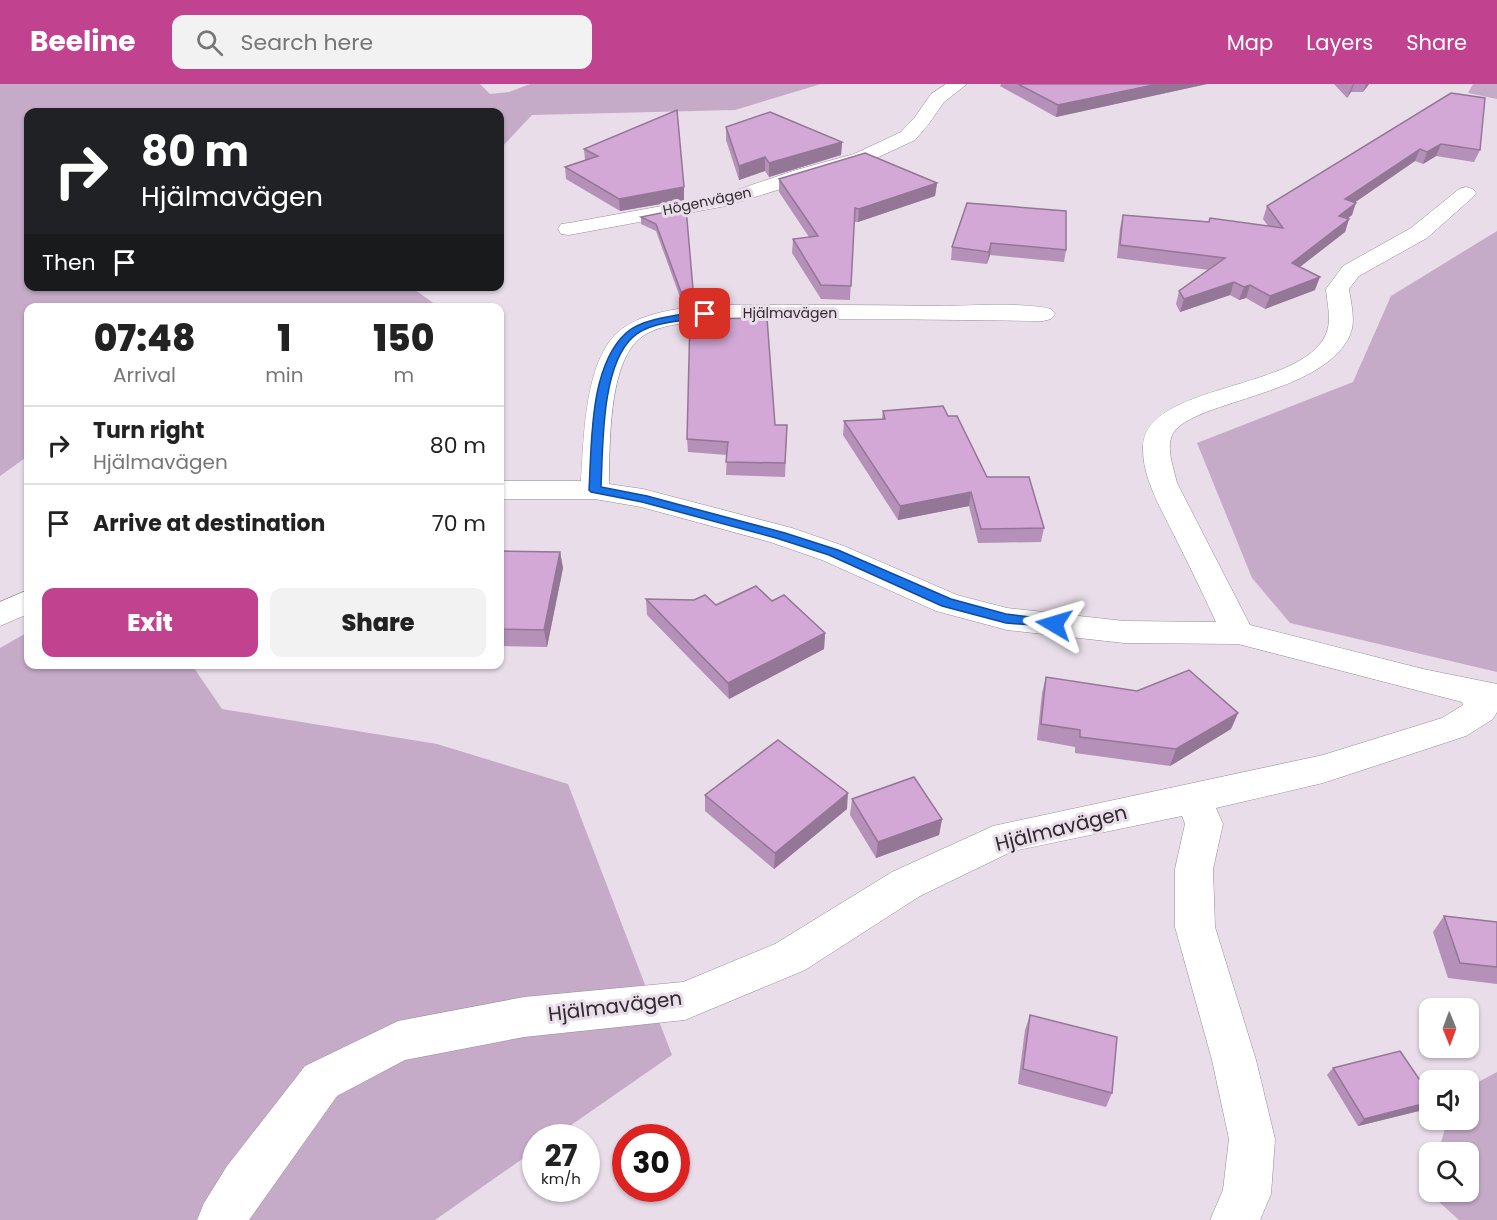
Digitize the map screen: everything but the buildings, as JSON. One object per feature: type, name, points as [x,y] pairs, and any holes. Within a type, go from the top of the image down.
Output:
[{"type":"street","name":"Högenvägen","points":[[569,229],[726,200],[803,174],[861,158],[908,136],[938,98],[958,84]]},
{"type":"street","points":[[1238,633],[1163,483],[1157,456],[1159,433],[1174,418],[1260,387],[1315,362],[1331,347],[1339,334],[1340,311],[1337,289],[1351,271],[1419,233],[1466,193]]},
{"type":"street","name":"Hjälmavägen","points":[[595,490],[599,412],[612,360],[630,334],[655,322],[689,316],[733,313],[911,311],[1043,314]]},
{"type":"street","name":"Hjälmavägen","points":[[221,1220],[244,1183],[321,1081],[398,1041],[524,1017],[685,1000],[790,957],[906,884],[1006,837],[1194,799],[1323,769],[1454,727],[1481,710],[1488,696],[1238,633],[1124,632],[1006,619],[947,603],[833,552],[643,498],[595,490],[504,490]]},
{"type":"street","points":[[0,615],[24,603]]},
{"type":"street","points":[[1194,799],[1204,824],[1194,869],[1195,927],[1234,1060],[1252,1140],[1247,1194],[1234,1220]]},
{"type":"shaded area","points":[[0,84],[480,84],[490,94],[509,92],[530,84],[821,84],[735,110],[532,115],[504,145],[504,108],[24,108],[24,291],[417,291],[433,303],[24,303],[24,459],[0,476]]},
{"type":"shaded area","points":[[1473,84],[1497,84],[1497,99],[1468,93]]},
{"type":"shaded area","points":[[1497,231],[1497,672],[1290,623],[1252,578],[1197,443],[1353,382],[1391,296]]},
{"type":"shaded area","points":[[24,634],[24,669],[195,669],[222,709],[437,744],[568,784],[672,1055],[573,1124],[522,1124],[522,1159],[435,1220],[0,1220],[0,648]]},
{"type":"shaded area","points":[[1497,1072],[1497,1220],[1459,1220],[1439,1202],[1479,1202],[1479,1142],[1441,1142],[1445,1130],[1479,1130],[1479,1082]]},
{"type":"route","points":[[705,314],[655,322],[630,334],[612,360],[599,412],[595,490],[643,498],[833,552],[947,603],[1006,619],[1054,624]]}]
